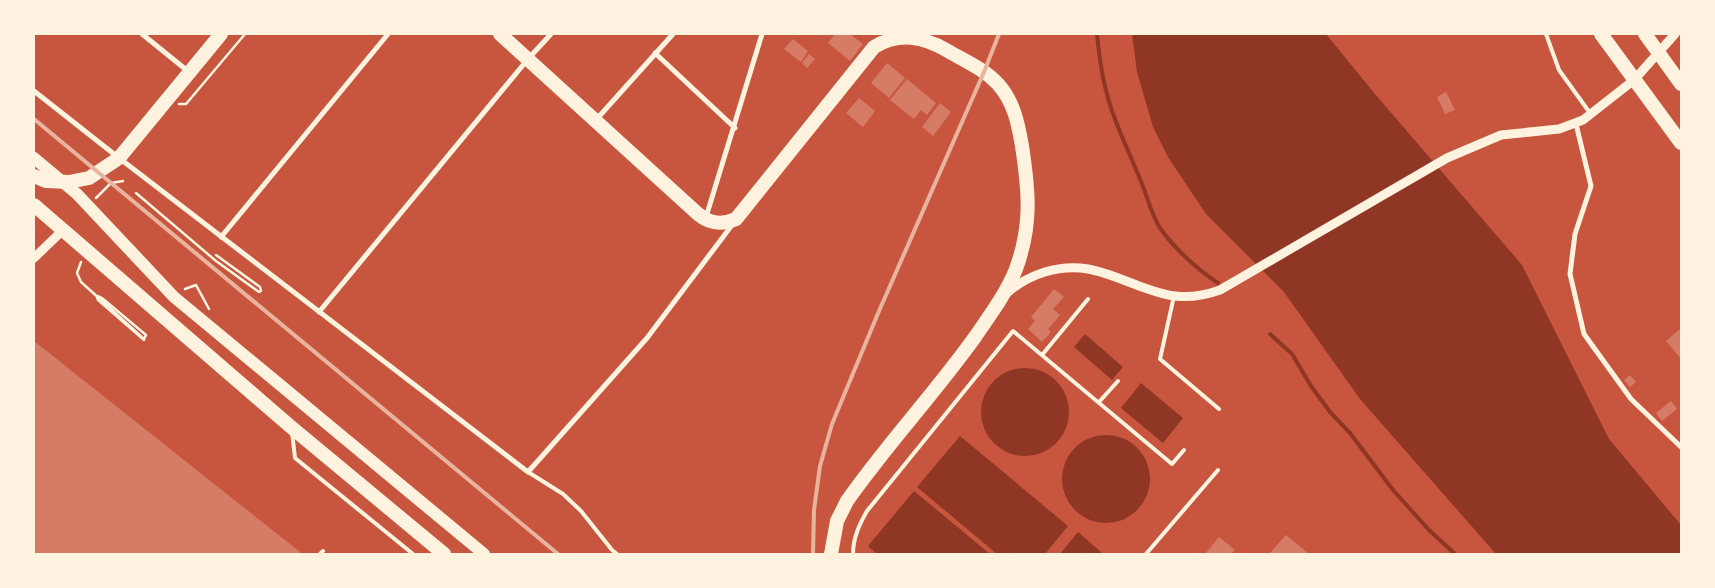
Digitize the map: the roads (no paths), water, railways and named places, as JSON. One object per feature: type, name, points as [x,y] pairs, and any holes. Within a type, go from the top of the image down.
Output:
[{"type":"highway","points":[[34,176],[46,181],[70,182],[89,178],[119,158],[221,34]]},
{"type":"highway","points":[[500,34],[705,220],[722,224],[736,219],[874,48],[881,43],[897,38],[922,39],[937,44],[984,72],[1004,92],[1015,114],[1028,185],[1025,238],[1016,268],[1003,297],[954,366],[848,500],[837,521],[831,554]]},
{"type":"highway","points":[[1602,34],[1681,143]]},
{"type":"highway","points":[[1645,34],[1681,84]]},
{"type":"highway","points":[[34,205],[291,427],[444,554]]},
{"type":"main road","points":[[34,158],[77,194],[174,297],[484,554]]},
{"type":"street","points":[[142,34],[190,72]]},
{"type":"street","points":[[221,237],[388,34]]},
{"type":"street","points":[[319,312],[528,59],[551,34]]},
{"type":"street","points":[[595,121],[673,34]]},
{"type":"street","points":[[705,220],[735,128],[762,34]]},
{"type":"street","points":[[1003,297],[1017,285],[1034,276],[1067,268],[1090,269],[1162,294],[1187,297],[1211,293],[1239,280],[1447,158],[1502,135],[1559,129],[1576,124],[1592,115],[1634,80],[1675,34]]},
{"type":"street","points":[[656,53],[735,128]]},
{"type":"street","points":[[34,91],[528,472],[647,338],[736,219]]},
{"type":"street","points":[[1576,124],[1591,186],[1574,234],[1570,274],[1584,334],[1631,399],[1681,447]]},
{"type":"street","points":[[34,258],[63,230]]},
{"type":"lane","points":[[1546,34],[1559,70],[1592,115]]},
{"type":"lane","points":[[1174,296],[1160,359],[1219,410]]},
{"type":"lane","points":[[1042,355],[1088,299]]},
{"type":"lane","points":[[853,554],[853,544],[858,526],[867,511],[1013,331],[1172,464],[1184,450]]},
{"type":"lane","points":[[1099,402],[1118,381]]},
{"type":"lane","points":[[291,427],[294,458],[413,554]]},
{"type":"lane","points":[[1146,554],[1218,470]]},
{"type":"lane","points":[[528,472],[563,494],[581,511],[617,554]]},
{"type":"waterway","points":[[1097,34],[1102,72],[1110,105],[1157,223],[1179,251],[1218,283]]},
{"type":"waterway","points":[[1270,334],[1292,354],[1311,386],[1330,412],[1350,433],[1393,490],[1429,530],[1455,554]]},
{"type":"railway","points":[[813,554],[814,510],[820,466],[832,424],[999,34]]},
{"type":"railway","points":[[34,119],[558,554]]}]
